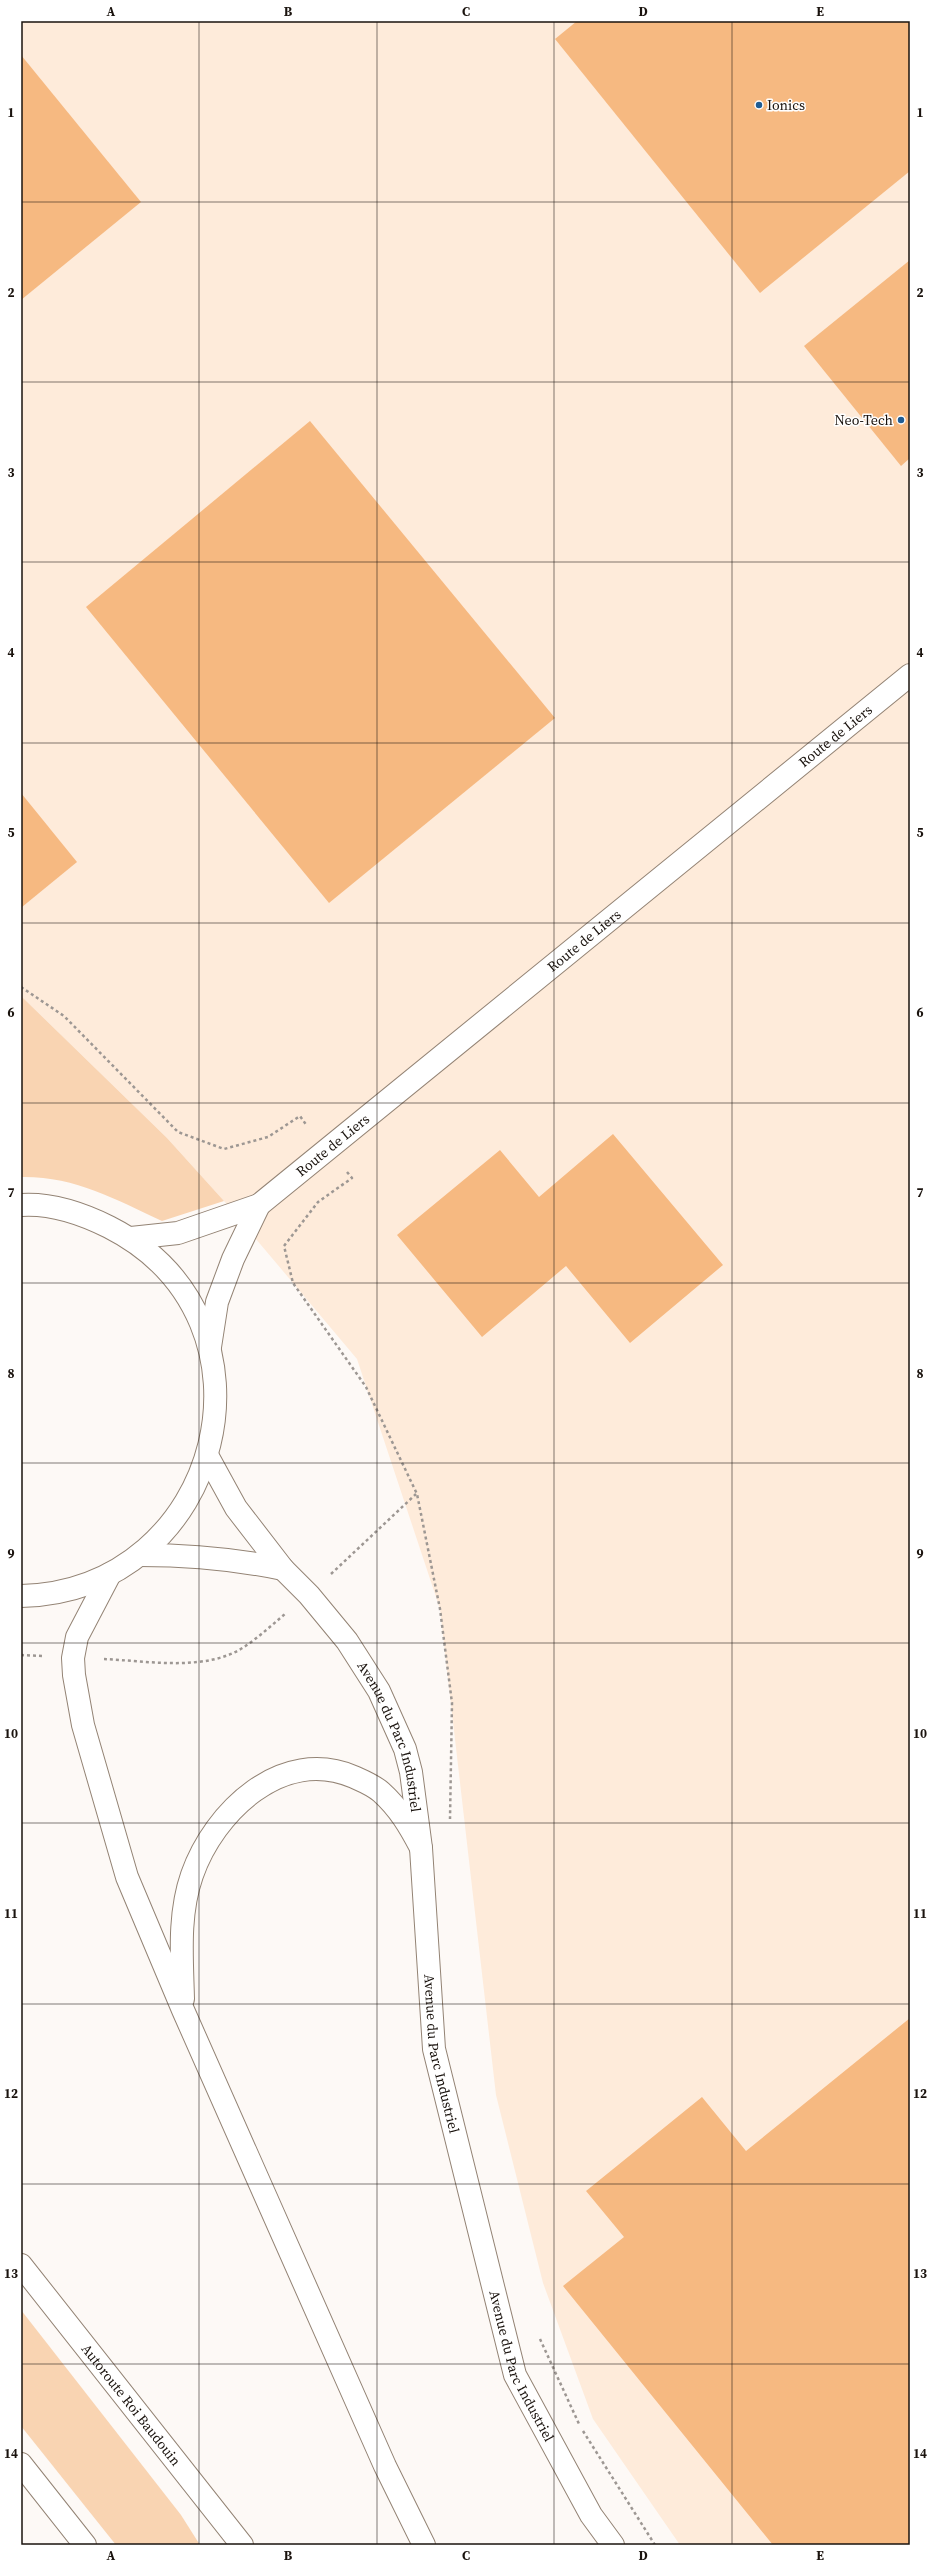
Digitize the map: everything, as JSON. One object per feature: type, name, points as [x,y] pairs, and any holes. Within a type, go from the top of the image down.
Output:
[{"type":"main road","name":"Route de Liers","points":[[131,1238],[178,1233],[259,1205],[910,675]]},
{"type":"main road","points":[[21,1205],[33,1204],[86,1216],[131,1238],[170,1273],[186,1297],[201,1325],[209,1349],[216,1384],[215,1417],[208,1457],[188,1502],[166,1531],[140,1555],[110,1574],[78,1588],[43,1596],[21,1596]]},
{"type":"main road","name":"Route de Liers","points":[[209,1349],[217,1302],[233,1259],[259,1205]]},
{"type":"main road","name":"Avenue du Parc Industriel","points":[[208,1457],[236,1508],[283,1569],[309,1595],[348,1641],[394,1719],[411,1772],[421,1848],[434,2049],[515,2375],[591,2515],[612,2545]]},
{"type":"main road","points":[[140,1555],[209,1556],[283,1569]]},
{"type":"main road","points":[[110,1574],[85,1619],[77,1637],[73,1658],[74,1675],[83,1725],[128,1876],[184,2010],[385,2466],[424,2545]]},
{"type":"main road","points":[[184,2010],[182,1931],[192,1876],[203,1850],[218,1825],[235,1806],[253,1790],[291,1773],[326,1769],[344,1773],[380,1791],[405,1818],[421,1848]]},
{"type":"main road","name":"Autoroute Roi Baudouin","points":[[21,2265],[242,2545]]},
{"type":"main road","points":[[21,2464],[85,2545]]},
{"type":"path","points":[[21,987],[64,1016],[178,1132],[224,1149],[268,1137],[300,1116],[327,1150]]},
{"type":"path","points":[[352,1178],[318,1202],[284,1246],[293,1283],[366,1387],[417,1494],[440,1609],[452,1703],[450,1824]]},
{"type":"path","points":[[21,1655],[173,1662],[221,1658],[244,1647],[309,1595],[417,1494]]},
{"type":"path","points":[[539,2337],[581,2428],[655,2545]]},
{"type":"shaded area","points":[[21,21],[910,21],[910,2545],[680,2545],[593,2419],[543,2283],[496,2095],[440,1609],[357,1359],[224,1201],[167,1138],[21,996]]},
{"type":"shaded area","points":[[21,996],[167,1138],[224,1201],[162,1221],[94,1190],[59,1180],[21,1177]]},
{"type":"shaded area","points":[[21,2310],[181,2515],[200,2545],[116,2545],[21,2426]]},
{"type":"building","name":"Ionics","points":[[577,21],[910,21],[910,171],[760,293],[555,39]]},
{"type":"building","points":[[21,55],[141,202],[21,300]]},
{"type":"building","points":[[910,260],[910,458],[901,466],[804,346]]},
{"type":"building","points":[[310,421],[555,718],[329,903],[86,607]]},
{"type":"building","points":[[21,793],[77,862],[22,907],[21,906]]},
{"type":"building","points":[[613,1134],[723,1265],[630,1343],[566,1266],[482,1337],[397,1235],[500,1150],[539,1197]]},
{"type":"building","points":[[910,2018],[910,2545],[773,2545],[563,2286],[624,2237],[586,2191],[702,2097],[746,2151]]},
{"type":"place","name":"Ionics","points":[[759,105]]},
{"type":"place","name":"Neo-Tech","points":[[901,420]]}]
